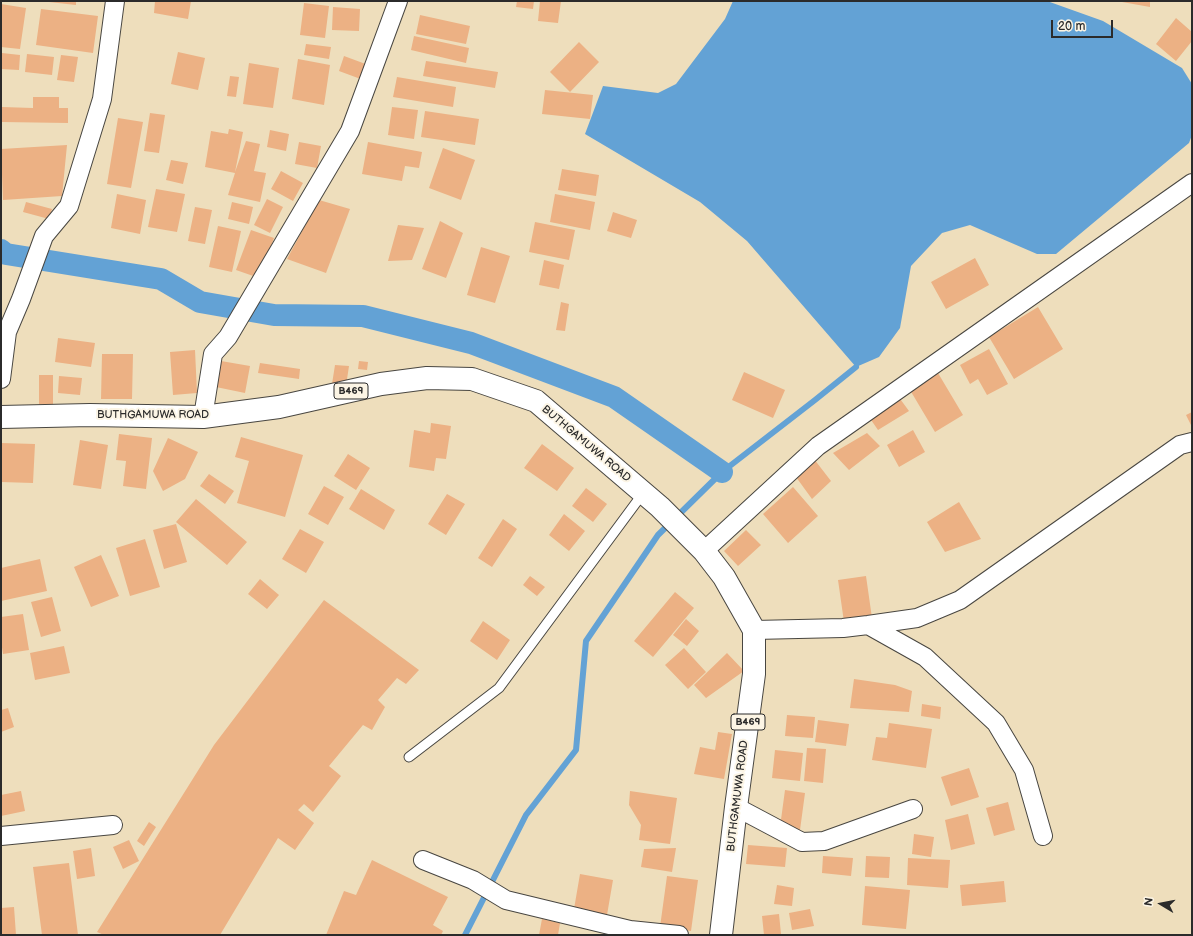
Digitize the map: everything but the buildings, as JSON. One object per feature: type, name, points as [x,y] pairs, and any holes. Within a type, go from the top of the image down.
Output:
[{"type":"main road","name":"BUTHGAMUWA ROAD","points":[[1,417],[90,415],[203,417],[279,407],[381,384],[427,378],[472,379],[536,401],[644,492],[684,530],[724,577],[754,630],[754,674],[721,935]]},
{"type":"street","points":[[1,379],[7,332],[21,300],[44,236],[69,206],[102,99],[115,1]]},
{"type":"street","points":[[203,417],[213,354],[228,337],[350,130],[398,1]]},
{"type":"street","points":[[704,552],[818,446],[1192,183]]},
{"type":"street","points":[[754,630],[843,628],[918,618],[960,600],[1180,445],[1192,442]]},
{"type":"street","points":[[868,625],[925,657],[996,723],[1024,770],[1043,836]]},
{"type":"street","points":[[736,807],[802,842],[824,841],[913,809]]},
{"type":"street","points":[[1,836],[113,825]]},
{"type":"street","points":[[423,860],[473,880],[506,900],[630,930],[679,935]]},
{"type":"lane","points":[[409,757],[499,688],[644,492]]},
{"type":"water","points":[[733,1],[1047,1],[1103,21],[1182,68],[1192,84],[1192,135],[1189,143],[1056,254],[1037,254],[970,225],[942,233],[911,266],[900,328],[879,357],[856,367],[747,241],[700,202],[585,134],[603,86],[658,93],[676,84],[725,19]]},
{"type":"waterway","points":[[1,250],[6,254],[161,279],[200,302],[274,315],[363,316],[471,343],[614,397],[722,472]]},
{"type":"waterway","points":[[465,935],[526,815],[576,750],[586,641],[658,535],[722,472],[856,367]]}]
